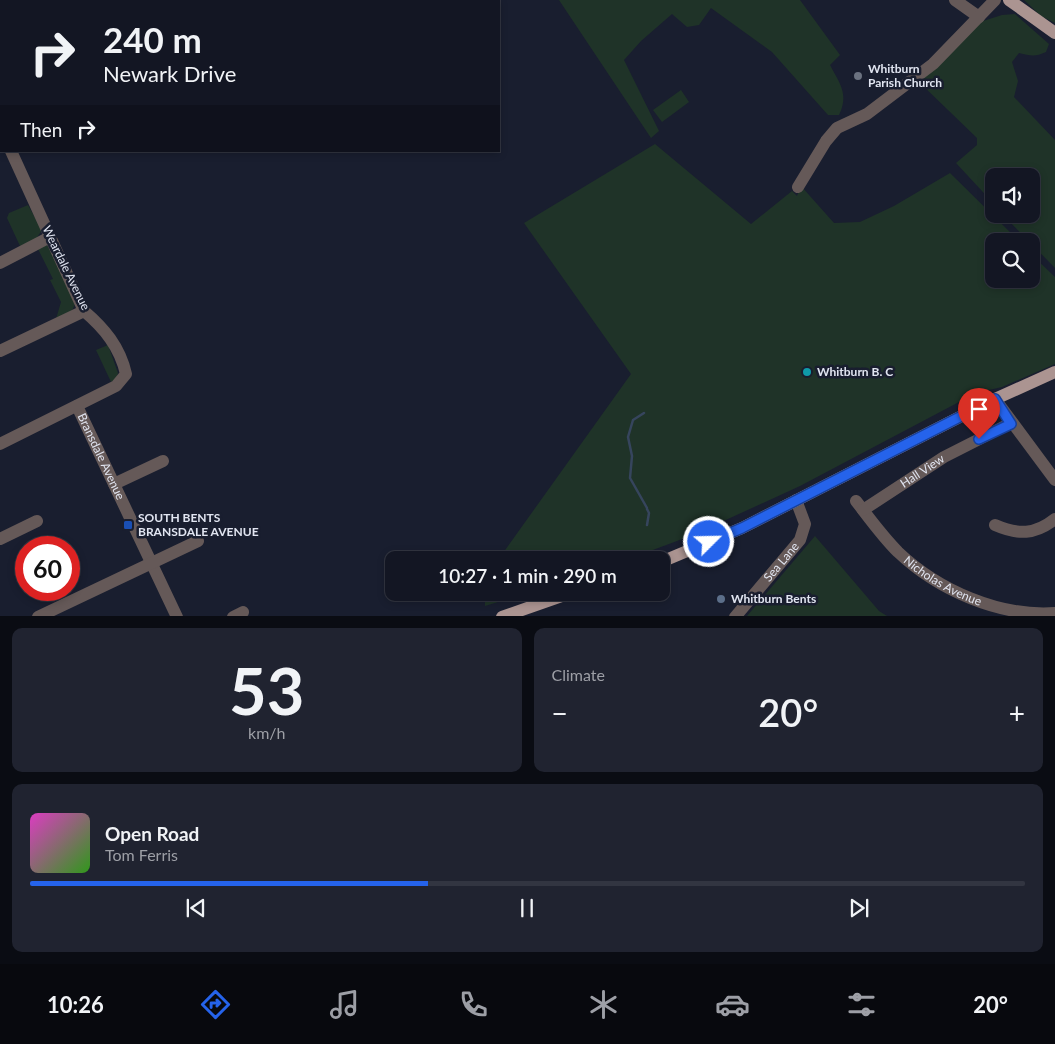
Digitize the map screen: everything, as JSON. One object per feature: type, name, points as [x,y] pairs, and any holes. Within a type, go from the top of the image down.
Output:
[{"type":"main road","points":[[1008,0],[1055,33]]},
{"type":"main road","points":[[670,558],[742,528],[995,399],[1055,372]]},
{"type":"main road","points":[[508,616],[549,601]]},
{"type":"street","points":[[955,0],[979,17]]},
{"type":"street","points":[[798,187],[826,141],[838,128],[867,114],[933,64],[994,0]]},
{"type":"street","name":"Weardale Avenue","points":[[11,152],[84,311],[104,328],[114,343],[124,366],[126,374],[123,380],[116,386],[77,406]]},
{"type":"street","points":[[0,263],[50,237]]},
{"type":"street","points":[[0,351],[84,311]]},
{"type":"street","points":[[995,399],[1011,424],[1055,480]]},
{"type":"street","points":[[0,444],[77,406]]},
{"type":"street","name":"Bransdale Avenue","points":[[77,406],[177,616]]},
{"type":"street","name":"Hall View","points":[[860,506],[944,457],[1011,424]]},
{"type":"street","points":[[114,484],[163,461]]},
{"type":"street","name":"Sea Lane","points":[[735,616],[800,540],[805,524],[796,500]]},
{"type":"street","name":"Nicholas Avenue","points":[[860,506],[897,550],[933,579],[956,591],[1000,608],[1034,614],[1055,613]]},
{"type":"street","points":[[995,525],[1010,532],[1028,533],[1040,529],[1055,519]]},
{"type":"street","points":[[0,539],[37,521]]},
{"type":"street","points":[[38,616],[198,541]]},
{"type":"green space","points":[[559,0],[800,0],[840,55],[830,65],[842,89],[842,108],[839,115],[828,115],[772,52],[711,8],[699,25],[687,27],[672,14],[641,41],[624,60],[659,131],[651,138]]},
{"type":"green space","points":[[1024,0],[1055,0],[1055,23],[1041,16]]},
{"type":"green space","points":[[1015,14],[1049,44],[1046,52],[1039,55],[1019,53],[1012,62],[1018,81],[1014,97],[1055,140],[1055,268],[1040,253],[1040,233],[1021,233],[1011,223],[1040,223],[1040,168],[985,168],[985,194],[956,163],[977,145],[977,138],[919,82],[980,22],[1002,15]]},
{"type":"green space","points":[[681,90],[689,102],[662,122],[653,110]]},
{"type":"green space","points":[[655,144],[751,224],[792,191],[797,196],[801,186],[834,223],[860,222],[894,206],[950,173],[985,207],[985,223],[1001,223],[1011,233],[985,233],[985,288],[1040,288],[1040,263],[1055,277],[1055,364],[1002,387],[976,393],[800,486],[693,535],[650,551],[504,551],[631,374],[524,223]]},
{"type":"green space","points":[[28,205],[42,230],[36,239],[20,246],[7,218],[9,213]]},
{"type":"green space","points":[[42,244],[48,246],[75,302],[71,311],[56,319],[61,302],[50,280],[53,279],[37,247]]},
{"type":"green space","points":[[108,345],[118,373],[116,379],[111,382],[96,350]]},
{"type":"green space","points":[[815,536],[879,611],[887,616],[747,616]]},
{"type":"green space","points":[[485,601],[501,601],[485,606]]},
{"type":"waterway","points":[[644,413],[633,420],[628,437],[632,456],[630,478],[647,508]]},
{"type":"waterway","points":[[647,509],[649,513],[647,525]]},
{"type":"place","name":"Whitburn Parish Church","points":[[858,76]]},
{"type":"place","name":"Whitburn B. C","points":[[807,372]]},
{"type":"place","name":"SOUTH BENTS BRANSDALE AVENUE","points":[[128,525]]},
{"type":"place","name":"Whitburn Bents","points":[[721,599]]},
{"type":"route","points":[[709,542],[742,528],[995,399],[1011,424],[979,439]]}]
